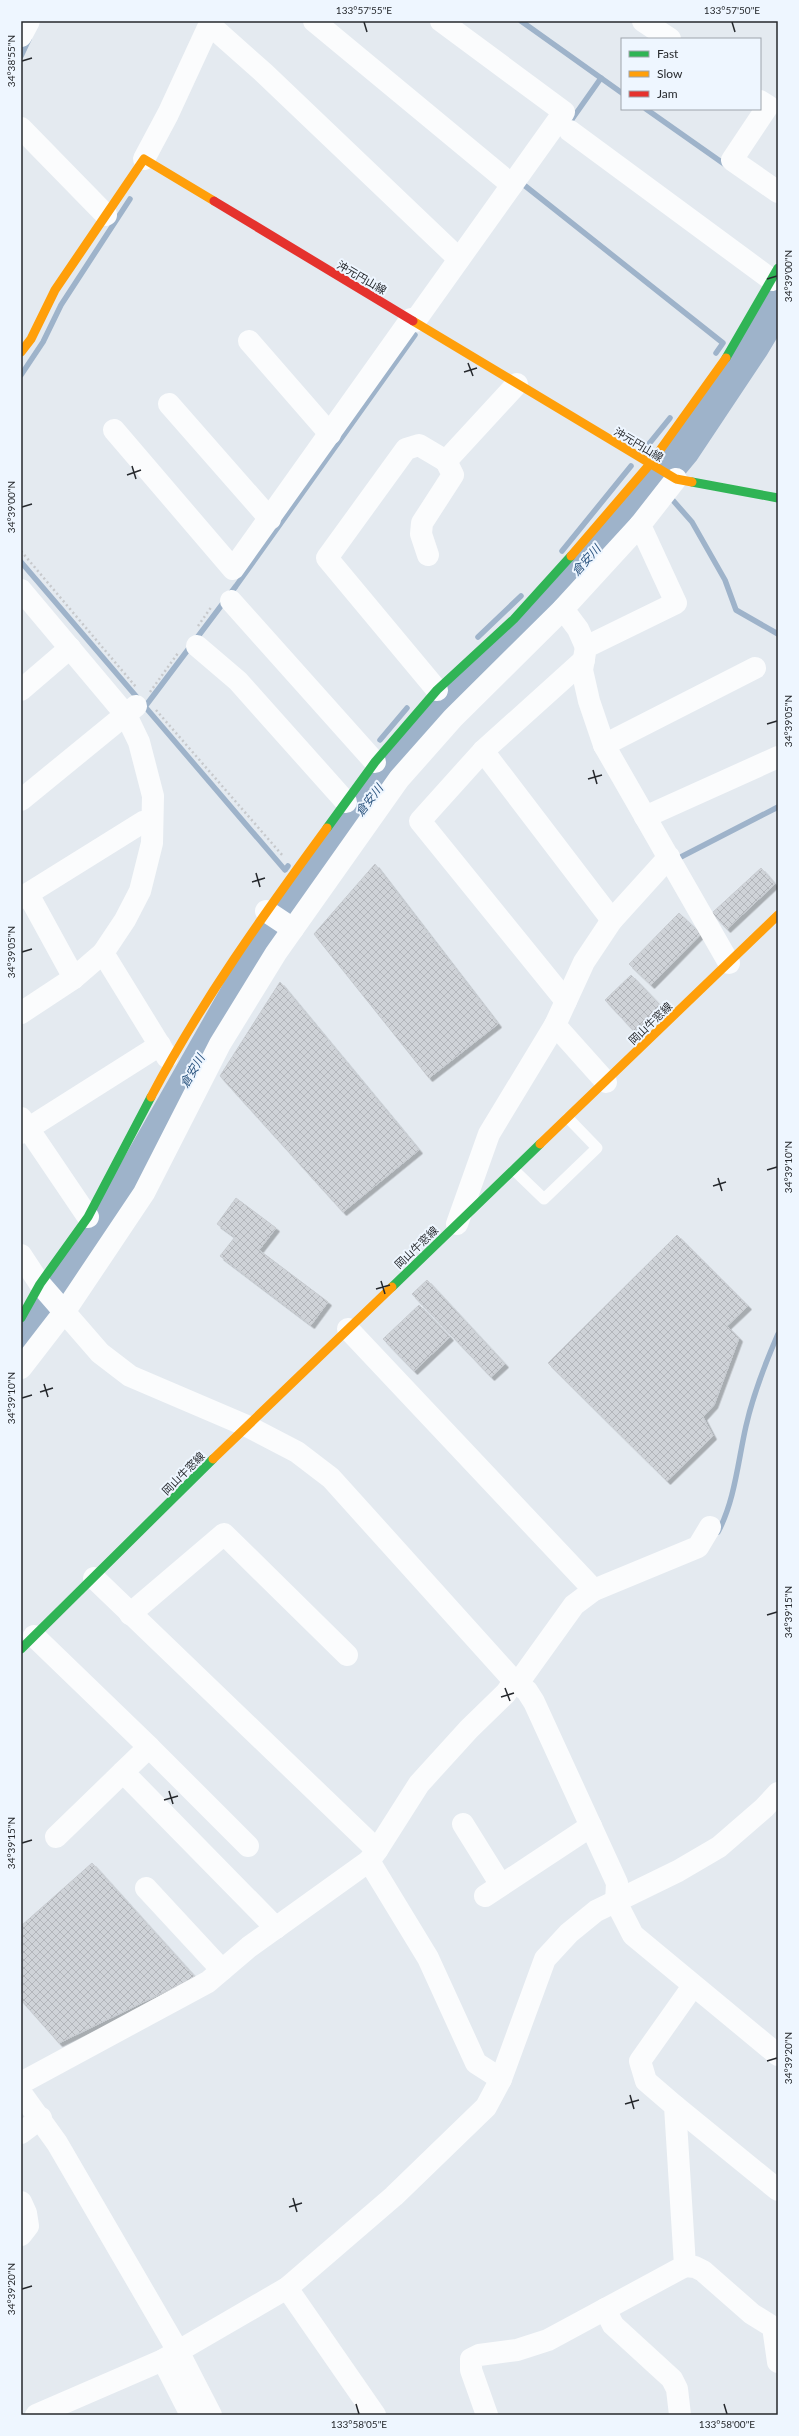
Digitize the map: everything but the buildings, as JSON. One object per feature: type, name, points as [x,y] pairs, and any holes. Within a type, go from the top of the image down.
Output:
[{"type":"main road","points":[[21,352],[31,339],[55,290],[144,159]]},
{"type":"main road","name":"沖元円山線","points":[[144,159],[674,478],[778,498]]},
{"type":"main road","points":[[21,1318],[47,1297],[88,1217],[165,1053],[280,921],[342,798],[371,758],[433,686],[514,619],[653,466],[733,348],[775,274]]},
{"type":"main road","name":"岡山牛窓線","points":[[27,1642],[348,1329],[778,916]]},
{"type":"street","points":[[21,36],[28,21]]},
{"type":"street","points":[[314,21],[512,185]]},
{"type":"street","points":[[114,430],[233,569],[564,112],[441,21]]},
{"type":"street","points":[[643,21],[668,38]]},
{"type":"street","points":[[144,159],[213,26],[459,259]]},
{"type":"street","points":[[761,102],[768,106],[732,160],[778,192]]},
{"type":"street","points":[[21,128],[106,215]]},
{"type":"street","points":[[570,131],[775,274]]},
{"type":"street","points":[[249,340],[330,434]]},
{"type":"street","points":[[446,461],[517,384]]},
{"type":"street","points":[[169,404],[270,519]]},
{"type":"street","points":[[428,554],[422,534],[422,523],[453,475],[446,461],[419,446],[406,449],[326,558],[433,686]]},
{"type":"street","points":[[21,1368],[47,1297],[144,1193],[220,1044],[280,921],[399,779],[453,718],[563,608],[640,525],[674,478]]},
{"type":"street","points":[[566,1002],[420,820],[483,751],[585,653],[676,603],[640,525]]},
{"type":"street","points":[[21,590],[70,648],[138,704],[139,742],[153,796],[152,844],[140,891],[125,920],[103,953],[74,978],[21,1013]]},
{"type":"street","points":[[231,601],[371,758]]},
{"type":"street","points":[[563,608],[578,629],[585,653],[582,670],[589,701],[604,745],[729,963]]},
{"type":"street","points":[[197,646],[238,681],[342,798]]},
{"type":"street","points":[[21,690],[70,648]]},
{"type":"street","points":[[604,745],[755,668]]},
{"type":"street","points":[[21,800],[138,704]]},
{"type":"street","points":[[483,751],[612,920]]},
{"type":"street","points":[[645,816],[778,757]]},
{"type":"street","points":[[74,978],[24,896],[143,822],[152,821]]},
{"type":"street","points":[[457,1224],[489,1134],[558,1029],[566,1002],[584,962],[612,920],[671,861]]},
{"type":"street","points":[[88,1217],[23,1127],[165,1053],[103,953]]},
{"type":"street","points":[[558,1029],[606,1082]]},
{"type":"street","points":[[21,1255],[47,1297],[100,1353],[130,1376],[248,1426],[297,1452],[331,1478],[534,1702],[617,1883],[616,1902],[633,1936],[778,2055]]},
{"type":"street","points":[[348,1329],[594,1590]]},
{"type":"street","points":[[21,2083],[208,1982],[249,1947],[373,1862],[419,1784],[468,1729],[506,1693],[519,1684],[574,1605],[594,1590],[698,1547],[710,1527]]},
{"type":"street","points":[[130,1614],[224,1534],[347,1655]]},
{"type":"street","points":[[94,1578],[373,1862],[428,1958],[476,2063],[501,2079]]},
{"type":"street","points":[[27,1642],[149,1747],[248,1846]]},
{"type":"street","points":[[56,1837],[149,1747]]},
{"type":"street","points":[[123,1772],[276,1928]]},
{"type":"street","points":[[36,2415],[66,2409],[170,2355],[287,2288],[394,2196],[453,2140],[486,2106],[501,2079],[545,1959],[569,1933],[596,1911],[678,1871],[719,1847],[764,1808],[778,1793]]},
{"type":"street","points":[[463,1824],[493,1891],[591,1826]]},
{"type":"street","points":[[146,1888],[222,1970]]},
{"type":"street","points":[[693,1986],[640,2061],[646,2082],[778,2190]]},
{"type":"street","points":[[21,2093],[41,2118],[57,2143],[170,2355],[210,2415]]},
{"type":"street","points":[[674,2106],[685,2266]]},
{"type":"street","points":[[21,2133],[41,2118]]},
{"type":"street","points":[[21,2202],[26,2213],[28,2226],[21,2235]]},
{"type":"street","points":[[488,2415],[471,2370],[471,2359],[479,2355],[517,2350],[548,2340],[685,2266],[695,2266],[703,2271],[752,2314],[773,2327],[776,2338],[778,2362]]},
{"type":"street","points":[[287,2288],[375,2415]]},
{"type":"street","points":[[605,2309],[613,2325],[672,2379],[677,2390],[680,2415]]},
{"type":"street","points":[[170,2355],[191,2415]]},
{"type":"lane","points":[[514,1170],[544,1199],[597,1148],[568,1118]]},
{"type":"path","points":[[21,551],[138,704],[288,862]]},
{"type":"waterway","points":[[521,21],[621,92]]},
{"type":"waterway","points":[[21,56],[29,39]]},
{"type":"waterway","points":[[570,122],[601,78]]},
{"type":"waterway","points":[[647,110],[727,166]]},
{"type":"waterway","points":[[524,185],[723,343],[716,353]]},
{"type":"waterway","points":[[21,375],[43,342],[61,305],[130,199]]},
{"type":"waterway","name":"倉安川","points":[[21,1342],[46,1311],[124,1191],[271,933],[367,801],[443,707],[542,609],[654,486],[683,451],[753,346],[778,304]]},
{"type":"waterway","points":[[144,708],[236,586],[415,335]]},
{"type":"waterway","points":[[644,450],[670,418]]},
{"type":"waterway","points":[[562,551],[631,466]]},
{"type":"waterway","points":[[670,497],[692,522],[725,580],[736,610],[778,634]]},
{"type":"waterway","points":[[21,562],[285,870],[288,866]]},
{"type":"waterway","points":[[478,637],[521,596]]},
{"type":"waterway","points":[[380,740],[407,708]]},
{"type":"waterway","points":[[675,860],[778,807]]},
{"type":"waterway","points":[[28,1318],[36,1324]]},
{"type":"waterway","points":[[718,1532],[724,1520],[732,1494],[752,1403],[778,1334]]},
{"type":"traffic: fast","points":[[726,358],[778,268]]},
{"type":"traffic: fast","points":[[692,482],[778,498]]},
{"type":"traffic: fast","points":[[327,828],[375,762],[437,690],[514,619],[571,556]]},
{"type":"traffic: fast","points":[[21,1318],[40,1284],[88,1217],[151,1097]]},
{"type":"traffic: fast","points":[[392,1287],[540,1144]]},
{"type":"traffic: fast","points":[[21,1649],[213,1459]]},
{"type":"traffic: slow","points":[[21,352],[31,339],[55,290],[144,159],[214,201]]},
{"type":"traffic: slow","points":[[413,321],[676,479],[692,482]]},
{"type":"traffic: slow","points":[[571,556],[650,464],[726,358]]},
{"type":"traffic: slow","points":[[151,1097],[191,1027],[234,959],[327,828]]},
{"type":"traffic: slow","points":[[540,1144],[778,915]]},
{"type":"traffic: slow","points":[[213,1459],[392,1287]]},
{"type":"traffic: jam","points":[[214,201],[413,321]]}]
